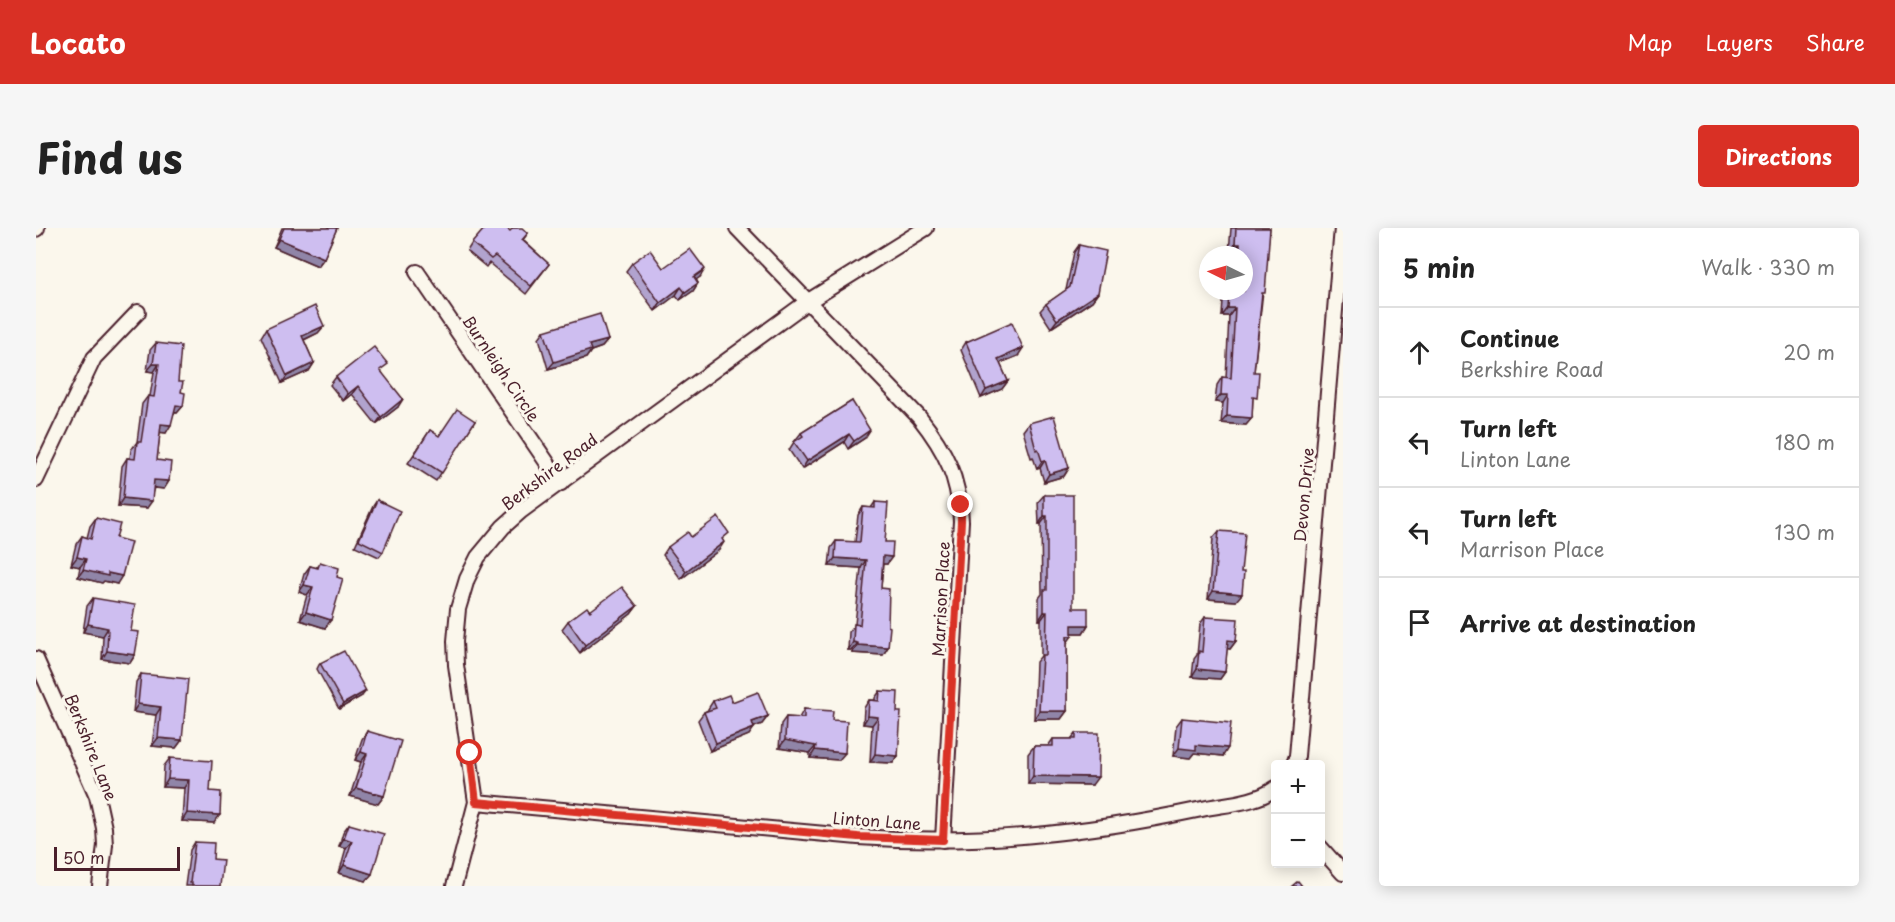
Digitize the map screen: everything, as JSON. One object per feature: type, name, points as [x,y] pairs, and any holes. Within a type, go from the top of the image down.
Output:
[{"type":"street","name":"Marrison Place","points":[[736,228],[930,430],[947,458],[958,489],[961,521],[943,840]]},
{"type":"street","name":"Berkshire Road","points":[[454,886],[476,802],[456,664],[455,641],[462,594],[478,557],[503,526],[561,483],[807,303],[926,228]]},
{"type":"street","name":"Devon Drive","points":[[1296,760],[1342,228]]},
{"type":"street","name":"Burnleigh Circle","points":[[417,272],[561,483]]},
{"type":"street","points":[[36,480],[94,358],[138,312]]},
{"type":"street","name":"Berkshire Lane","points":[[36,659],[97,796],[105,845],[100,886]]},
{"type":"street","name":"Linton Lane","points":[[476,802],[858,837],[943,840],[1018,838],[1103,828],[1258,797],[1271,792]]},
{"type":"street","points":[[1325,853],[1343,873]]},
{"type":"building","points":[[284,228],[337,228],[324,258],[279,239]]},
{"type":"building","points":[[485,228],[507,228],[510,231],[513,228],[522,228],[528,233],[522,240],[549,264],[531,286],[495,256],[491,259],[472,243]]},
{"type":"building","points":[[1236,228],[1270,228],[1265,293],[1262,293],[1254,372],[1259,372],[1257,398],[1253,397],[1252,418],[1227,416],[1228,395],[1221,395],[1222,377],[1231,378],[1235,308],[1228,308],[1229,300],[1253,300],[1253,246],[1235,244]]},
{"type":"building","points":[[1079,245],[1106,251],[1098,293],[1057,320],[1046,304],[1070,287]]},
{"type":"building","points":[[690,249],[705,269],[694,277],[698,283],[685,292],[681,287],[660,303],[632,263],[650,250],[663,268]]},
{"type":"building","points":[[315,306],[324,326],[302,336],[314,363],[287,376],[266,329]]},
{"type":"building","points":[[600,314],[608,340],[589,345],[591,350],[554,362],[544,331]]},
{"type":"building","points":[[1012,322],[1023,348],[998,359],[1008,381],[986,390],[966,342]]},
{"type":"building","points":[[156,343],[181,346],[178,382],[183,382],[181,392],[185,393],[183,406],[176,405],[171,425],[161,424],[157,460],[171,462],[169,481],[154,480],[152,501],[123,498],[127,458],[135,459],[137,442],[141,442],[148,396],[154,397],[159,364],[153,364]]},
{"type":"building","points":[[374,347],[388,364],[380,370],[403,399],[381,417],[358,386],[348,394],[336,377]]},
{"type":"building","points":[[852,401],[870,430],[854,441],[849,434],[807,461],[794,442],[803,436],[801,433]]},
{"type":"building","points":[[457,409],[475,421],[442,473],[414,455],[430,430],[439,436]]},
{"type":"building","points":[[1054,416],[1069,468],[1049,474],[1045,460],[1042,461],[1038,449],[1036,450],[1029,423]]},
{"type":"building","points":[[1044,495],[1073,495],[1073,608],[1088,608],[1088,625],[1072,625],[1072,636],[1067,636],[1067,711],[1039,711],[1042,655],[1046,655],[1047,612],[1044,612],[1044,590],[1047,590],[1047,516],[1044,516]]},
{"type":"building","points":[[377,500],[400,511],[383,552],[359,540]]},
{"type":"building","points":[[875,502],[888,503],[885,542],[893,542],[892,557],[883,556],[881,588],[889,589],[888,647],[858,645],[853,642],[854,624],[860,625],[866,560],[835,558],[836,541],[860,542],[863,507],[875,508]]},
{"type":"building","points":[[718,517],[729,533],[722,539],[724,542],[686,571],[668,547],[688,532],[691,537]]},
{"type":"building","points":[[96,518],[120,524],[116,538],[131,542],[122,576],[108,573],[108,576],[83,570],[86,559],[77,557],[82,536],[91,539]]},
{"type":"building","points":[[1219,531],[1245,533],[1241,572],[1244,572],[1242,594],[1213,591]]},
{"type":"building","points":[[320,562],[339,568],[337,577],[343,579],[331,620],[306,612],[313,587],[304,585],[310,566],[318,568]]},
{"type":"building","points":[[622,587],[637,606],[585,645],[568,621],[587,607],[590,611]]},
{"type":"building","points":[[93,598],[135,605],[131,631],[139,632],[135,655],[107,651],[108,628],[88,624]]},
{"type":"building","points":[[1205,617],[1238,619],[1236,641],[1228,640],[1225,672],[1197,669],[1199,651],[1202,652]]},
{"type":"building","points":[[344,651],[366,691],[343,704],[320,663]]},
{"type":"building","points":[[141,674],[188,679],[182,740],[158,738],[161,707],[138,704]]},
{"type":"building","points":[[880,691],[898,692],[897,712],[901,712],[898,756],[875,754],[878,717],[868,716],[869,700],[879,701]]},
{"type":"building","points":[[758,692],[768,716],[752,722],[754,728],[716,743],[704,712],[716,708],[713,701],[729,695],[732,702]]},
{"type":"building","points":[[804,709],[833,711],[832,720],[847,721],[845,753],[815,750],[816,746],[785,740],[786,717],[804,718]]},
{"type":"building","points":[[1182,718],[1231,723],[1228,748],[1196,745],[1196,750],[1179,748]]},
{"type":"building","points":[[367,731],[401,741],[384,796],[356,788],[367,754],[361,752]]},
{"type":"building","points":[[1076,733],[1099,733],[1098,777],[1033,776],[1034,746],[1053,746],[1053,739],[1076,739]]},
{"type":"building","points":[[170,758],[212,761],[210,791],[221,792],[220,815],[187,813],[189,780],[168,779]]},
{"type":"building","points":[[349,824],[384,834],[372,874],[344,865],[352,841],[344,838]]},
{"type":"building","points":[[195,842],[214,843],[213,859],[223,860],[220,886],[192,886],[190,883]]},
{"type":"building","points":[[1298,881],[1302,886],[1292,886]]},
{"type":"route","points":[[470,753],[476,802],[858,837],[943,840],[961,505]]}]
